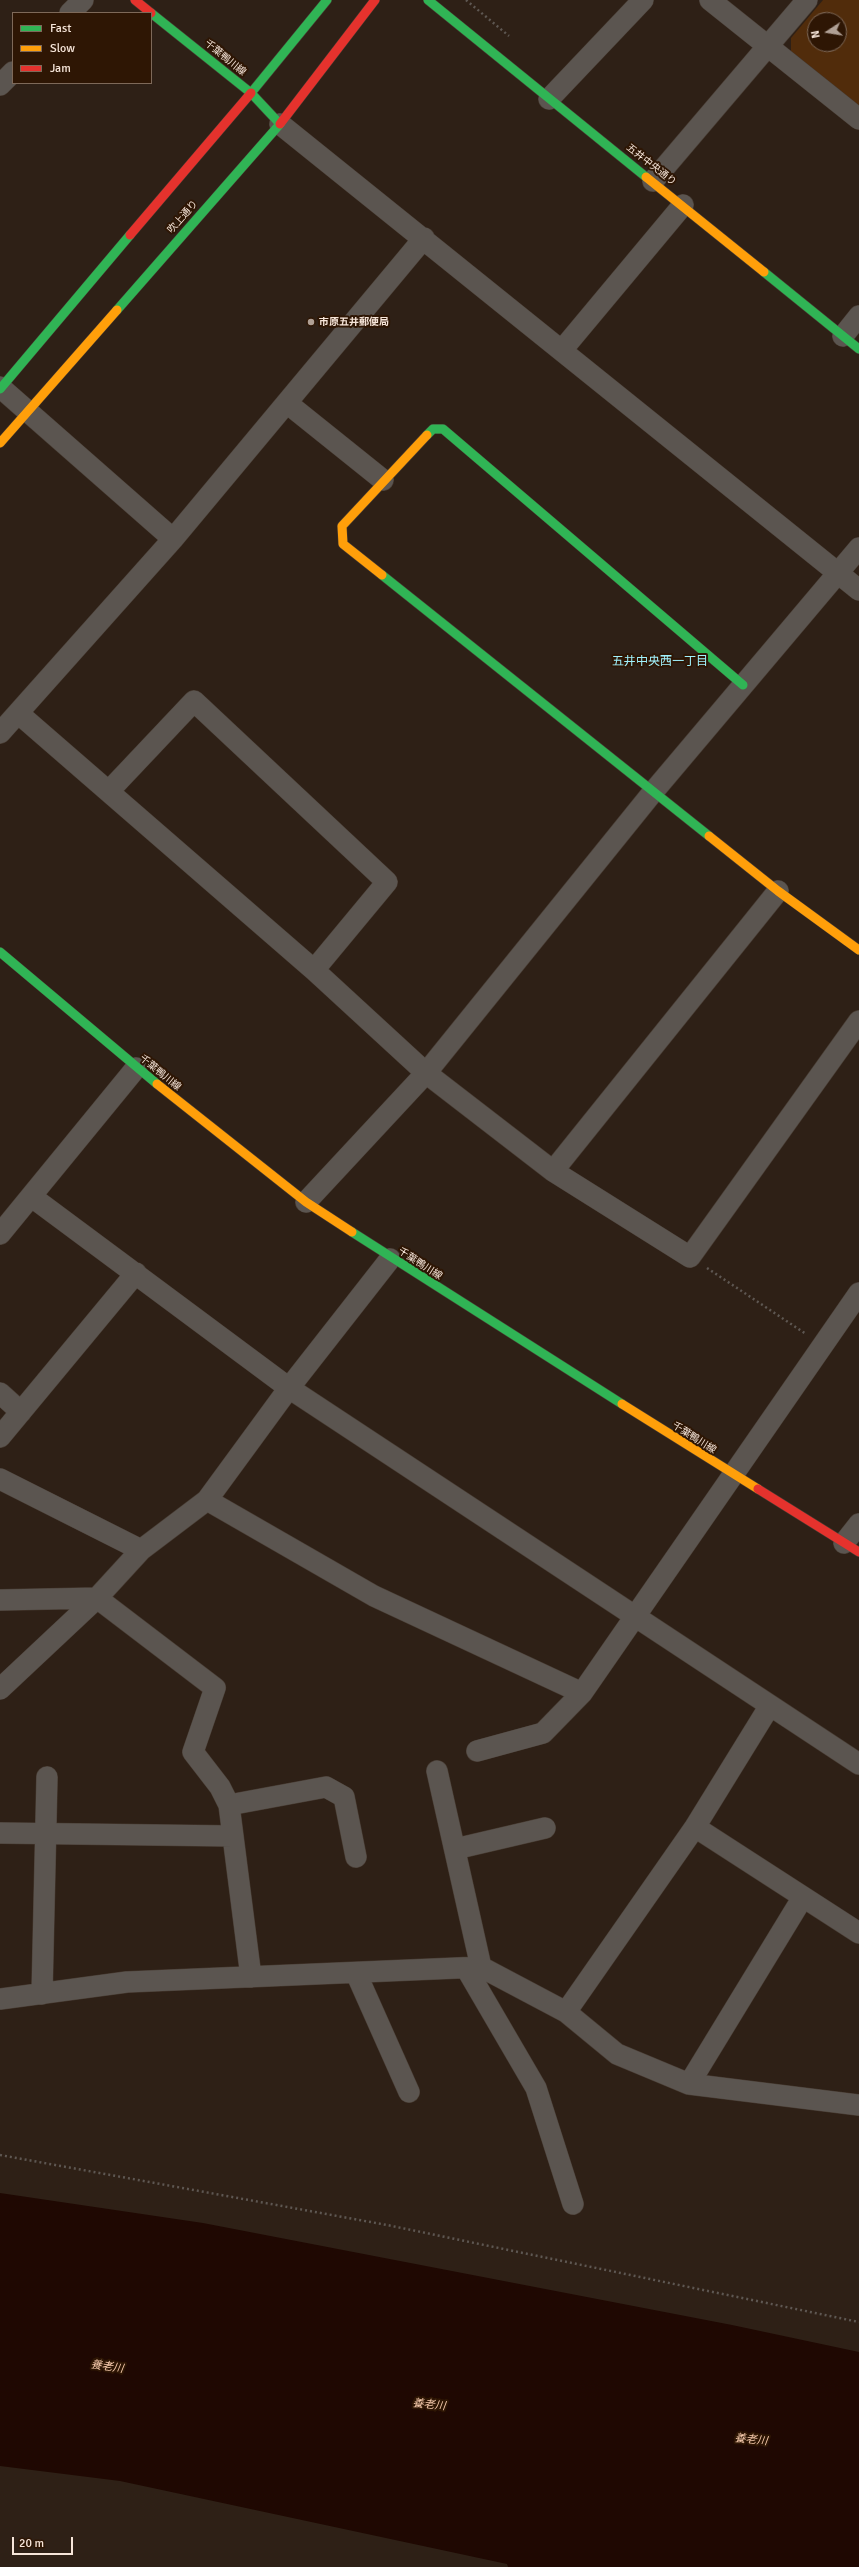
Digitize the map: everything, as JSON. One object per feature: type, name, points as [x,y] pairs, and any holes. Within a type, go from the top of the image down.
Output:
[{"type":"main road","name":"千葉鴨川線","points":[[135,0],[150,12]]},
{"type":"main road","points":[[0,388],[251,93],[327,0]]},
{"type":"main road","name":"吹上通り","points":[[0,443],[280,124],[375,0]]},
{"type":"main road","name":"五井中央通り","points":[[428,0],[859,349]]},
{"type":"main road","name":"千葉鴨川線","points":[[152,14],[251,93],[280,124]]},
{"type":"main road","points":[[743,685],[443,429],[433,429],[383,480],[342,526],[343,544],[778,892],[859,950]]},
{"type":"main road","name":"千葉鴨川線","points":[[0,952],[136,1068],[306,1202],[390,1259],[732,1475],[852,1548]]},
{"type":"street","points":[[71,12],[83,0]]},
{"type":"street","points":[[549,99],[643,0]]},
{"type":"street","points":[[710,0],[768,44],[859,119]]},
{"type":"street","points":[[653,181],[807,0]]},
{"type":"street","points":[[0,85],[12,73]]},
{"type":"street","points":[[280,124],[424,238],[859,590]]},
{"type":"street","points":[[562,350],[683,205]]},
{"type":"street","points":[[0,733],[173,540],[424,238]]},
{"type":"street","points":[[843,336],[859,316]]},
{"type":"street","points":[[0,388],[173,540]]},
{"type":"street","points":[[287,403],[383,480]]},
{"type":"street","points":[[306,1202],[426,1073],[653,792],[859,548]]},
{"type":"street","points":[[109,791],[194,701],[387,882],[314,970]]},
{"type":"street","points":[[18,713],[314,970],[426,1073],[552,1171],[690,1257],[859,1021]]},
{"type":"street","points":[[552,1171],[778,892]]},
{"type":"street","points":[[0,1234],[32,1197],[136,1068]]},
{"type":"street","points":[[32,1197],[289,1388],[635,1618],[859,1764]]},
{"type":"street","points":[[0,1689],[97,1598],[141,1550],[207,1500],[289,1388],[390,1259]]},
{"type":"street","points":[[0,1437],[136,1273]]},
{"type":"street","points":[[477,1751],[543,1732],[582,1693],[822,1344],[859,1293]]},
{"type":"street","points":[[0,1393],[21,1412]]},
{"type":"street","points":[[0,1479],[141,1550]]},
{"type":"street","points":[[207,1500],[374,1596],[582,1693]]},
{"type":"street","points":[[852,1548],[859,1524]]},
{"type":"street","points":[[0,1600],[97,1598],[215,1688],[193,1752],[220,1787],[229,1805],[251,1977]]},
{"type":"street","points":[[566,2012],[694,1827],[769,1706]]},
{"type":"street","points":[[437,1771],[455,1849],[474,1968],[536,2088],[573,2204]]},
{"type":"street","points":[[42,1994],[47,1832],[47,1777]]},
{"type":"street","points":[[229,1805],[326,1787],[344,1797],[356,1857]]},
{"type":"street","points":[[694,1827],[859,1933]]},
{"type":"street","points":[[455,1849],[545,1828]]},
{"type":"street","points":[[0,1833],[47,1832],[233,1836]]},
{"type":"street","points":[[689,2084],[803,1897]]},
{"type":"street","points":[[0,1999],[127,1982],[474,1968],[566,2012],[617,2054],[689,2084],[859,2105]]},
{"type":"street","points":[[356,1972],[409,2092]]},
{"type":"path","points":[[690,1257],[822,1344]]},
{"type":"path","points":[[0,2155],[387,2225],[859,2322]]},
{"type":"shaded area","points":[[823,0],[859,0],[859,108],[791,53],[791,38],[807,19],[807,52],[847,52],[847,12],[813,12]]},
{"type":"water","name":"養老川","points":[[0,2193],[203,2223],[732,2325],[859,2352],[859,2567],[508,2567],[507,2564],[120,2481],[0,2466]]},
{"type":"traffic: fast","points":[[251,93],[327,0]]},
{"type":"traffic: fast","points":[[428,0],[646,177]]},
{"type":"traffic: fast","points":[[117,310],[280,124],[251,93],[152,14]]},
{"type":"traffic: fast","points":[[0,389],[130,235]]},
{"type":"traffic: fast","points":[[764,272],[859,349]]},
{"type":"traffic: fast","points":[[427,435],[433,429],[443,429],[743,685]]},
{"type":"traffic: fast","points":[[382,575],[709,836]]},
{"type":"traffic: fast","points":[[0,952],[157,1084]]},
{"type":"traffic: fast","points":[[352,1232],[622,1404]]},
{"type":"traffic: slow","points":[[646,177],[764,272]]},
{"type":"traffic: slow","points":[[0,443],[117,310]]},
{"type":"traffic: slow","points":[[382,575],[343,544],[342,526],[427,435]]},
{"type":"traffic: slow","points":[[709,836],[778,891],[859,950]]},
{"type":"traffic: slow","points":[[157,1084],[306,1202],[352,1232]]},
{"type":"traffic: slow","points":[[622,1404],[758,1489]]},
{"type":"traffic: jam","points":[[135,0],[150,12]]},
{"type":"traffic: jam","points":[[280,124],[375,0]]},
{"type":"traffic: jam","points":[[130,235],[251,93]]},
{"type":"traffic: jam","points":[[758,1489],[859,1552]]},
{"type":"place","name":"市原五井郵便局","points":[[311,322]]},
{"type":"district","name":"五井中央西一丁目","points":[[660,662]]}]
